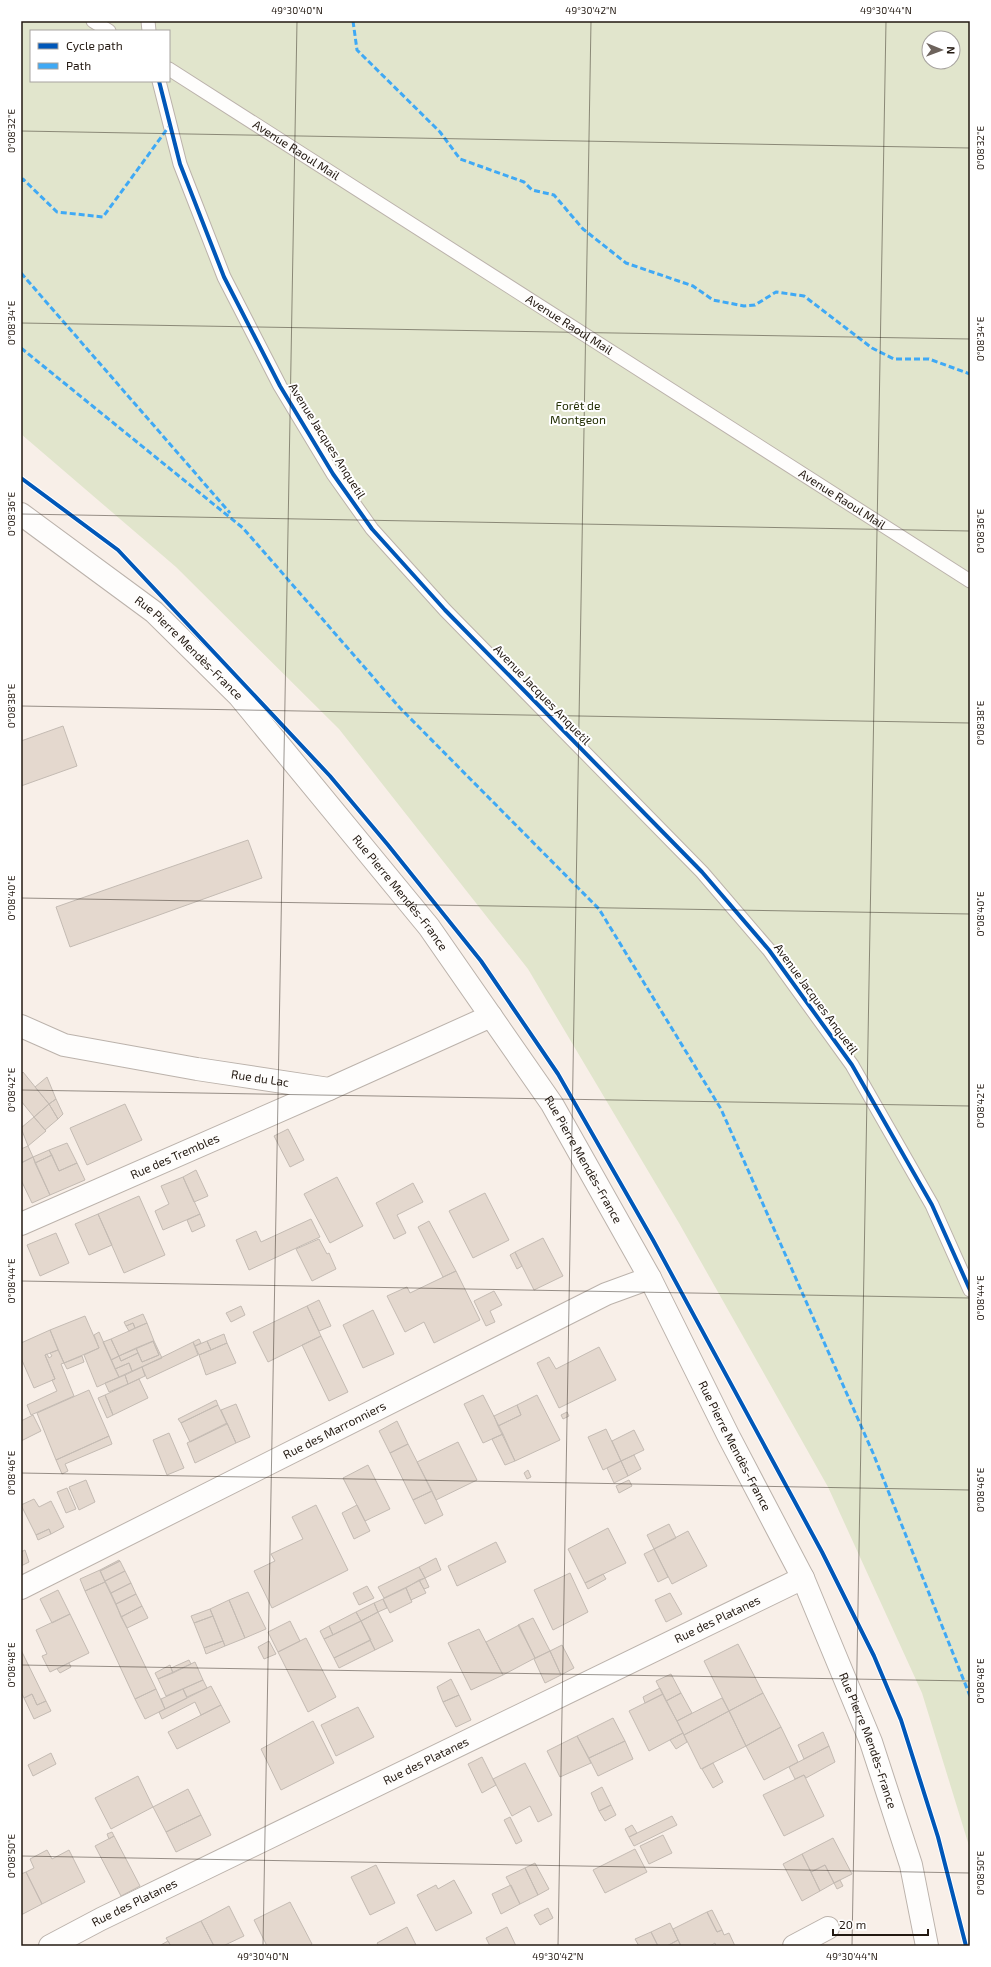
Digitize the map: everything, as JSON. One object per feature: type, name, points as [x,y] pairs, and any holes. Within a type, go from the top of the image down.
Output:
[{"type":"street","name":"Rue Pierre Mendès-France","points":[[21,514],[154,612],[239,696],[429,927],[552,1104],[650,1278],[728,1435],[803,1578],[871,1742],[911,1865],[927,1946]]},
{"type":"street","points":[[329,1090],[491,1016]]},
{"type":"street","name":"Rue du Lac","points":[[21,1026],[64,1046],[329,1090]]},
{"type":"street","name":"Rue des Trembles","points":[[21,1224],[329,1090]]},
{"type":"street","name":"Rue des Marronniers","points":[[21,1588],[606,1294],[650,1278]]},
{"type":"street","name":"Rue des Platanes","points":[[50,1946],[101,1919],[803,1578]]},
{"type":"street","points":[[794,1946],[828,1928]]},
{"type":"lane","points":[[93,21],[107,30]]},
{"type":"lane","name":"Avenue Raoul Mail","points":[[170,70],[970,581]]},
{"type":"lane","name":"Avenue Jacques Anquetil","points":[[159,82],[180,164],[224,277],[280,386],[333,474],[372,529],[440,604],[702,872],[768,950],[852,1066],[932,1204],[970,1290]]},
{"type":"green space","name":"Forêt de Montgeon","points":[[21,21],[970,21],[970,1849],[922,1693],[828,1487],[679,1223],[528,969],[339,729],[176,567],[21,434]]},
{"type":"building","points":[[63,726],[77,766],[21,786],[21,741]]},
{"type":"building","points":[[248,840],[262,878],[70,947],[56,907]]},
{"type":"building","points":[[23,1072],[49,1104],[34,1117],[21,1101],[21,1074]]},
{"type":"building","points":[[47,1077],[56,1099],[49,1104],[35,1087]]},
{"type":"building","points":[[56,1099],[63,1114],[58,1119],[49,1104]]},
{"type":"building","points":[[49,1104],[58,1119],[45,1130],[34,1117]]},
{"type":"building","points":[[125,1104],[142,1140],[87,1165],[70,1128]]},
{"type":"building","points":[[34,1117],[46,1131],[28,1146],[21,1128]]},
{"type":"building","points":[[288,1129],[304,1160],[290,1167],[274,1136]]},
{"type":"building","points":[[67,1143],[77,1163],[59,1171],[49,1150]]},
{"type":"building","points":[[28,1146],[33,1157],[21,1163],[21,1149]]},
{"type":"building","points":[[49,1150],[52,1155],[35,1163],[33,1157]]},
{"type":"building","points":[[52,1155],[59,1171],[77,1163],[85,1180],[50,1195],[35,1163]]},
{"type":"building","points":[[33,1157],[50,1195],[32,1203],[21,1180],[21,1163]]},
{"type":"building","points":[[196,1170],[208,1196],[194,1202],[183,1177]]},
{"type":"building","points":[[183,1177],[200,1214],[163,1230],[155,1211],[169,1204],[161,1186]]},
{"type":"building","points":[[337,1177],[363,1226],[330,1243],[304,1194]]},
{"type":"building","points":[[413,1183],[423,1202],[397,1215],[406,1233],[394,1239],[376,1203]]},
{"type":"building","points":[[485,1193],[509,1240],[473,1258],[449,1211]]},
{"type":"building","points":[[139,1196],[165,1255],[124,1273],[98,1214]]},
{"type":"building","points":[[98,1214],[112,1245],[89,1255],[75,1224]]},
{"type":"building","points":[[200,1214],[205,1226],[192,1232],[187,1220]]},
{"type":"building","points":[[311,1219],[320,1237],[249,1270],[236,1240],[256,1231],[261,1242]]},
{"type":"building","points":[[429,1221],[456,1271],[443,1277],[418,1227]]},
{"type":"building","points":[[56,1233],[69,1263],[40,1276],[27,1245]]},
{"type":"building","points":[[543,1238],[563,1276],[534,1290],[515,1252]]},
{"type":"building","points":[[319,1239],[327,1254],[329,1253],[336,1269],[312,1281],[296,1249]]},
{"type":"building","points":[[515,1252],[522,1266],[517,1269],[510,1255]]},
{"type":"building","points":[[456,1271],[480,1320],[434,1343],[424,1322],[405,1332],[387,1296],[407,1287],[410,1293]]},
{"type":"building","points":[[494,1291],[502,1305],[490,1311],[495,1322],[486,1326],[474,1301]]},
{"type":"building","points":[[319,1300],[331,1326],[319,1331],[307,1306]]},
{"type":"building","points":[[241,1306],[245,1315],[231,1322],[226,1313]]},
{"type":"building","points":[[307,1306],[321,1336],[268,1362],[253,1332]]},
{"type":"building","points":[[373,1310],[394,1354],[363,1368],[343,1325]]},
{"type":"building","points":[[143,1314],[147,1323],[135,1328],[133,1323],[126,1326],[124,1322]]},
{"type":"building","points":[[85,1316],[99,1348],[64,1363],[50,1330]]},
{"type":"building","points":[[133,1323],[135,1328],[129,1331],[126,1326]]},
{"type":"building","points":[[147,1323],[154,1341],[119,1356],[111,1339]]},
{"type":"building","points":[[50,1330],[58,1350],[45,1355],[55,1379],[34,1388],[21,1358],[21,1343]]},
{"type":"building","points":[[99,1332],[119,1377],[97,1387],[84,1355],[99,1348],[94,1335]]},
{"type":"building","points":[[224,1334],[227,1343],[211,1350],[207,1341]]},
{"type":"building","points":[[321,1336],[348,1392],[329,1401],[302,1345]]},
{"type":"building","points":[[111,1339],[119,1356],[111,1360],[103,1342]]},
{"type":"building","points":[[199,1339],[201,1343],[195,1346],[193,1342]]},
{"type":"building","points":[[153,1341],[162,1358],[132,1371],[129,1363],[115,1369],[111,1360],[119,1356],[121,1361],[138,1353],[142,1362],[159,1355]]},
{"type":"building","points":[[153,1341],[159,1355],[142,1362],[136,1348]]},
{"type":"building","points":[[207,1341],[211,1350],[199,1355],[195,1346]]},
{"type":"building","points":[[193,1342],[198,1355],[147,1379],[142,1367]]},
{"type":"building","points":[[227,1343],[236,1363],[206,1375],[199,1355]]},
{"type":"building","points":[[599,1347],[616,1380],[559,1408],[537,1363],[549,1357],[556,1369]]},
{"type":"building","points":[[136,1348],[138,1353],[121,1361],[119,1356]]},
{"type":"building","points":[[58,1350],[64,1363],[61,1364],[74,1396],[31,1415],[27,1405],[57,1391],[52,1380],[55,1379],[45,1355],[47,1354],[49,1358],[52,1356],[50,1353]]},
{"type":"building","points":[[82,1356],[84,1362],[67,1369],[64,1363]]},
{"type":"building","points":[[129,1363],[132,1371],[119,1377],[115,1369]]},
{"type":"building","points":[[142,1367],[145,1376],[128,1384],[125,1375]]},
{"type":"building","points":[[125,1375],[128,1384],[109,1392],[105,1383]]},
{"type":"building","points":[[139,1379],[148,1398],[113,1415],[105,1395]]},
{"type":"building","points":[[89,1390],[109,1436],[56,1460],[37,1413]]},
{"type":"building","points":[[105,1395],[113,1415],[107,1418],[98,1398]]},
{"type":"building","points":[[483,1395],[503,1434],[483,1443],[464,1404]]},
{"type":"building","points":[[537,1395],[560,1440],[515,1461],[498,1426],[521,1415],[517,1405]]},
{"type":"building","points":[[216,1400],[218,1405],[181,1423],[178,1419]]},
{"type":"building","points":[[236,1404],[250,1437],[236,1443],[221,1410]]},
{"type":"building","points":[[218,1405],[227,1424],[190,1442],[181,1423]]},
{"type":"building","points":[[517,1405],[521,1415],[498,1426],[494,1416]]},
{"type":"building","points":[[567,1412],[569,1416],[563,1419],[561,1415]]},
{"type":"building","points":[[33,1415],[41,1431],[21,1441],[21,1421]]},
{"type":"building","points":[[397,1421],[408,1444],[390,1453],[379,1431]]},
{"type":"building","points":[[227,1423],[236,1443],[195,1463],[187,1443]]},
{"type":"building","points":[[606,1429],[621,1461],[603,1470],[588,1437]]},
{"type":"building","points":[[634,1430],[644,1450],[621,1461],[612,1441]]},
{"type":"building","points":[[169,1433],[184,1468],[167,1475],[153,1440]]},
{"type":"building","points":[[503,1434],[515,1461],[505,1465],[492,1439]]},
{"type":"building","points":[[109,1436],[112,1444],[65,1464],[68,1471],[62,1474],[56,1460]]},
{"type":"building","points":[[458,1442],[477,1480],[436,1500],[417,1462]]},
{"type":"building","points":[[408,1444],[432,1491],[413,1500],[390,1453]]},
{"type":"building","points":[[634,1455],[641,1469],[628,1476],[621,1461]]},
{"type":"building","points":[[621,1461],[628,1476],[614,1483],[607,1468]]},
{"type":"building","points":[[368,1465],[390,1509],[365,1521],[343,1478]]},
{"type":"building","points":[[528,1470],[531,1477],[527,1479],[524,1473]]},
{"type":"building","points":[[86,1480],[95,1502],[79,1510],[69,1487]]},
{"type":"building","points":[[629,1480],[632,1486],[619,1493],[616,1486]]},
{"type":"building","points":[[67,1488],[76,1509],[66,1513],[57,1492]]},
{"type":"building","points":[[432,1491],[443,1515],[425,1524],[413,1500]]},
{"type":"building","points":[[34,1499],[39,1507],[51,1501],[64,1527],[51,1534],[49,1529],[36,1535],[21,1505]]},
{"type":"building","points":[[316,1505],[348,1570],[272,1608],[254,1571],[275,1561],[271,1554],[303,1539],[292,1517]]},
{"type":"building","points":[[357,1505],[370,1531],[354,1539],[342,1513]]},
{"type":"building","points":[[669,1524],[676,1538],[654,1549],[647,1535]]},
{"type":"building","points":[[608,1528],[626,1563],[585,1583],[568,1549]]},
{"type":"building","points":[[49,1529],[51,1534],[38,1540],[36,1535]]},
{"type":"building","points":[[688,1531],[707,1566],[672,1584],[654,1549]]},
{"type":"building","points":[[496,1542],[506,1562],[457,1586],[448,1566]]},
{"type":"building","points":[[654,1549],[668,1577],[658,1582],[644,1554]]},
{"type":"building","points":[[25,1550],[29,1562],[21,1566],[21,1552]]},
{"type":"building","points":[[436,1558],[441,1570],[425,1578],[419,1567]]},
{"type":"building","points":[[119,1560],[120,1561],[100,1571],[100,1570]]},
{"type":"building","points":[[120,1561],[125,1571],[105,1581],[100,1571]]},
{"type":"building","points":[[419,1567],[425,1578],[384,1598],[378,1587]]},
{"type":"building","points":[[100,1570],[105,1582],[85,1591],[80,1579]]},
{"type":"building","points":[[125,1571],[131,1583],[111,1593],[105,1581]]},
{"type":"building","points":[[570,1573],[588,1612],[553,1630],[534,1590]]},
{"type":"building","points":[[603,1574],[606,1579],[588,1589],[585,1583]]},
{"type":"building","points":[[425,1578],[429,1587],[424,1589],[419,1580]]},
{"type":"building","points":[[419,1580],[426,1593],[411,1600],[406,1588]]},
{"type":"building","points":[[105,1582],[156,1689],[135,1699],[85,1591]]},
{"type":"building","points":[[131,1583],[136,1594],[116,1604],[111,1593]]},
{"type":"building","points":[[367,1586],[374,1598],[359,1605],[353,1593]]},
{"type":"building","points":[[406,1588],[412,1602],[390,1613],[383,1599]]},
{"type":"building","points":[[58,1590],[70,1614],[52,1623],[40,1599]]},
{"type":"building","points":[[248,1592],[266,1629],[245,1638],[229,1600]]},
{"type":"building","points":[[670,1593],[682,1614],[666,1622],[655,1600]]},
{"type":"building","points":[[136,1594],[142,1606],[121,1617],[116,1604]]},
{"type":"building","points":[[383,1599],[387,1608],[378,1612],[374,1603]]},
{"type":"building","points":[[229,1600],[245,1638],[225,1646],[210,1609]]},
{"type":"building","points":[[374,1603],[378,1612],[361,1621],[356,1612]]},
{"type":"building","points":[[142,1606],[148,1618],[127,1628],[121,1617]]},
{"type":"building","points":[[210,1609],[213,1616],[194,1623],[191,1616]]},
{"type":"building","points":[[356,1612],[361,1621],[333,1635],[329,1626]]},
{"type":"building","points":[[378,1612],[393,1641],[375,1650],[361,1621]]},
{"type":"building","points":[[70,1614],[89,1653],[50,1672],[42,1656],[47,1654],[36,1630]]},
{"type":"building","points":[[213,1616],[223,1641],[204,1648],[194,1623]]},
{"type":"building","points":[[533,1618],[550,1651],[535,1658],[518,1625]]},
{"type":"building","points":[[290,1621],[300,1641],[278,1652],[268,1632]]},
{"type":"building","points":[[361,1621],[371,1640],[334,1658],[324,1639]]},
{"type":"building","points":[[519,1625],[535,1658],[503,1675],[486,1642]]},
{"type":"building","points":[[329,1626],[333,1635],[324,1639],[320,1631]]},
{"type":"building","points":[[479,1629],[503,1675],[471,1690],[448,1643]]},
{"type":"building","points":[[306,1638],[336,1697],[308,1712],[278,1652]]},
{"type":"building","points":[[370,1640],[375,1650],[339,1668],[334,1658]]},
{"type":"building","points":[[223,1641],[225,1646],[206,1654],[204,1648]]},
{"type":"building","points":[[269,1641],[276,1654],[264,1659],[258,1647]]},
{"type":"building","points":[[738,1644],[763,1693],[729,1711],[704,1661]]},
{"type":"building","points":[[562,1645],[574,1668],[561,1675],[550,1651]]},
{"type":"building","points":[[21,1650],[46,1701],[37,1705],[32,1694],[24,1698],[21,1692]]},
{"type":"building","points":[[550,1651],[561,1675],[545,1683],[534,1659]]},
{"type":"building","points":[[189,1660],[191,1664],[173,1673],[171,1668]]},
{"type":"building","points":[[195,1662],[203,1680],[166,1696],[158,1679]]},
{"type":"building","points":[[69,1663],[71,1667],[60,1673],[57,1669]]},
{"type":"building","points":[[170,1665],[173,1673],[158,1679],[155,1673]]},
{"type":"building","points":[[671,1674],[681,1693],[666,1701],[656,1681]]},
{"type":"building","points":[[451,1679],[459,1695],[443,1702],[437,1687]]},
{"type":"building","points":[[203,1680],[207,1688],[187,1697],[183,1689]]},
{"type":"building","points":[[211,1686],[221,1705],[201,1715],[195,1702],[162,1719],[159,1712]]},
{"type":"building","points":[[660,1688],[663,1694],[645,1703],[643,1697]]},
{"type":"building","points":[[156,1689],[165,1709],[145,1719],[135,1699]]},
{"type":"building","points":[[183,1689],[187,1698],[165,1709],[161,1699]]},
{"type":"building","points":[[681,1693],[692,1713],[677,1721],[666,1701]]},
{"type":"building","points":[[763,1693],[781,1727],[746,1746],[729,1711]]},
{"type":"building","points":[[32,1694],[37,1705],[46,1701],[51,1711],[34,1719],[24,1698]]},
{"type":"building","points":[[663,1694],[683,1733],[649,1751],[629,1711]]},
{"type":"building","points":[[459,1695],[471,1720],[456,1727],[443,1702]]},
{"type":"building","points":[[722,1698],[729,1711],[684,1735],[677,1721]]},
{"type":"building","points":[[221,1705],[230,1722],[177,1749],[168,1732]]},
{"type":"building","points":[[358,1707],[374,1737],[336,1756],[321,1725]]},
{"type":"building","points":[[729,1711],[746,1746],[701,1769],[684,1735]]},
{"type":"building","points":[[613,1718],[625,1741],[589,1758],[577,1736]]},
{"type":"building","points":[[313,1721],[334,1763],[281,1790],[261,1749]]},
{"type":"building","points":[[781,1727],[798,1762],[764,1780],[746,1746]]},
{"type":"building","points":[[823,1732],[829,1746],[804,1759],[798,1745]]},
{"type":"building","points":[[683,1733],[687,1742],[676,1749],[670,1740]]},
{"type":"building","points":[[577,1736],[591,1763],[560,1777],[547,1751]]},
{"type":"building","points":[[625,1741],[633,1759],[598,1776],[589,1758]]},
{"type":"building","points":[[829,1746],[835,1762],[806,1778],[804,1775],[795,1779],[789,1767]]},
{"type":"building","points":[[51,1753],[56,1764],[33,1776],[28,1765]]},
{"type":"building","points":[[482,1757],[496,1785],[482,1793],[468,1764]]},
{"type":"building","points":[[525,1763],[552,1815],[538,1822],[530,1806],[512,1816],[493,1779]]},
{"type":"building","points":[[713,1763],[723,1782],[713,1788],[702,1769]]},
{"type":"building","points":[[804,1775],[824,1816],[784,1836],[763,1795]]},
{"type":"building","points":[[138,1776],[153,1807],[111,1829],[95,1798]]},
{"type":"building","points":[[602,1787],[611,1805],[599,1811],[591,1793]]},
{"type":"building","points":[[188,1789],[201,1815],[166,1832],[153,1807]]},
{"type":"building","points":[[611,1805],[616,1815],[605,1821],[599,1811]]},
{"type":"building","points":[[201,1815],[211,1835],[176,1852],[166,1832]]},
{"type":"building","points":[[672,1816],[677,1825],[634,1846],[629,1837]]},
{"type":"building","points":[[510,1817],[522,1841],[516,1844],[504,1820]]},
{"type":"building","points":[[632,1825],[637,1833],[629,1837],[625,1829]]},
{"type":"building","points":[[112,1832],[114,1836],[109,1839],[107,1834]]},
{"type":"building","points":[[663,1835],[672,1853],[649,1864],[640,1846]]},
{"type":"building","points":[[114,1836],[140,1886],[121,1896],[95,1846]]},
{"type":"building","points":[[833,1838],[852,1874],[834,1883],[825,1865],[811,1872],[802,1854]]},
{"type":"building","points":[[635,1849],[647,1872],[605,1893],[593,1870]]},
{"type":"building","points":[[47,1850],[52,1859],[69,1850],[85,1882],[42,1904],[26,1872],[34,1868],[30,1859]]},
{"type":"building","points":[[802,1854],[820,1891],[802,1901],[783,1864]]},
{"type":"building","points":[[535,1863],[549,1889],[538,1895],[525,1868]]},
{"type":"building","points":[[376,1865],[395,1903],[370,1915],[351,1877]]},
{"type":"building","points":[[825,1865],[834,1883],[820,1891],[811,1872]]},
{"type":"building","points":[[525,1868],[538,1895],[520,1904],[506,1877]]},
{"type":"building","points":[[26,1872],[42,1904],[21,1915],[21,1874]]},
{"type":"building","points":[[454,1880],[472,1913],[436,1931],[417,1895],[436,1885],[438,1889]]},
{"type":"building","points":[[840,1880],[843,1886],[837,1889],[834,1883]]},
{"type":"building","points":[[511,1885],[520,1904],[501,1914],[492,1894]]},
{"type":"building","points":[[290,1902],[312,1944],[309,1946],[267,1946],[254,1920]]},
{"type":"building","points":[[229,1906],[244,1936],[223,1946],[214,1946],[201,1921]]},
{"type":"building","points":[[548,1908],[553,1918],[540,1925],[534,1915]]},
{"type":"building","points":[[712,1910],[722,1930],[717,1932],[707,1912]]},
{"type":"building","points":[[707,1912],[717,1932],[722,1930],[724,1935],[729,1933],[735,1946],[716,1946],[715,1943],[710,1946],[681,1946],[673,1929]]},
{"type":"building","points":[[201,1921],[214,1946],[171,1946],[166,1938]]},
{"type":"building","points":[[670,1923],[678,1940],[667,1946],[658,1946],[651,1932]]},
{"type":"building","points":[[407,1927],[416,1945],[379,1946],[377,1943]]},
{"type":"building","points":[[507,1927],[516,1946],[490,1946],[486,1938]]},
{"type":"building","points":[[651,1932],[658,1946],[639,1946],[635,1939]]},
{"type":"building","points":[[678,1940],[681,1946],[667,1946]]},
{"type":"building","points":[[168,1941],[171,1946],[159,1946]]},
{"type":"marked path","points":[[353,21],[357,50],[440,132],[460,159],[524,182],[532,190],[554,195],[583,229],[626,263],[693,286],[713,300],[744,306],[755,305],[776,292],[804,296],[872,348],[894,359],[929,359],[970,374]]},
{"type":"marked path","points":[[21,181],[23,179],[57,212],[103,217],[170,125]]},
{"type":"marked path","points":[[21,273],[230,513]]},
{"type":"marked path","points":[[21,348],[243,528],[400,708],[599,909],[721,1109],[873,1453],[970,1696]]},
{"type":"cycle path","points":[[159,82],[180,164],[224,277],[280,386],[333,474],[372,529],[445,610],[702,872],[769,950],[852,1065],[932,1205],[970,1290]]},
{"type":"cycle path","points":[[21,478],[118,550],[330,776],[388,845],[481,961],[558,1074],[653,1240],[822,1552],[874,1656],[901,1720],[938,1837],[966,1946]]}]
